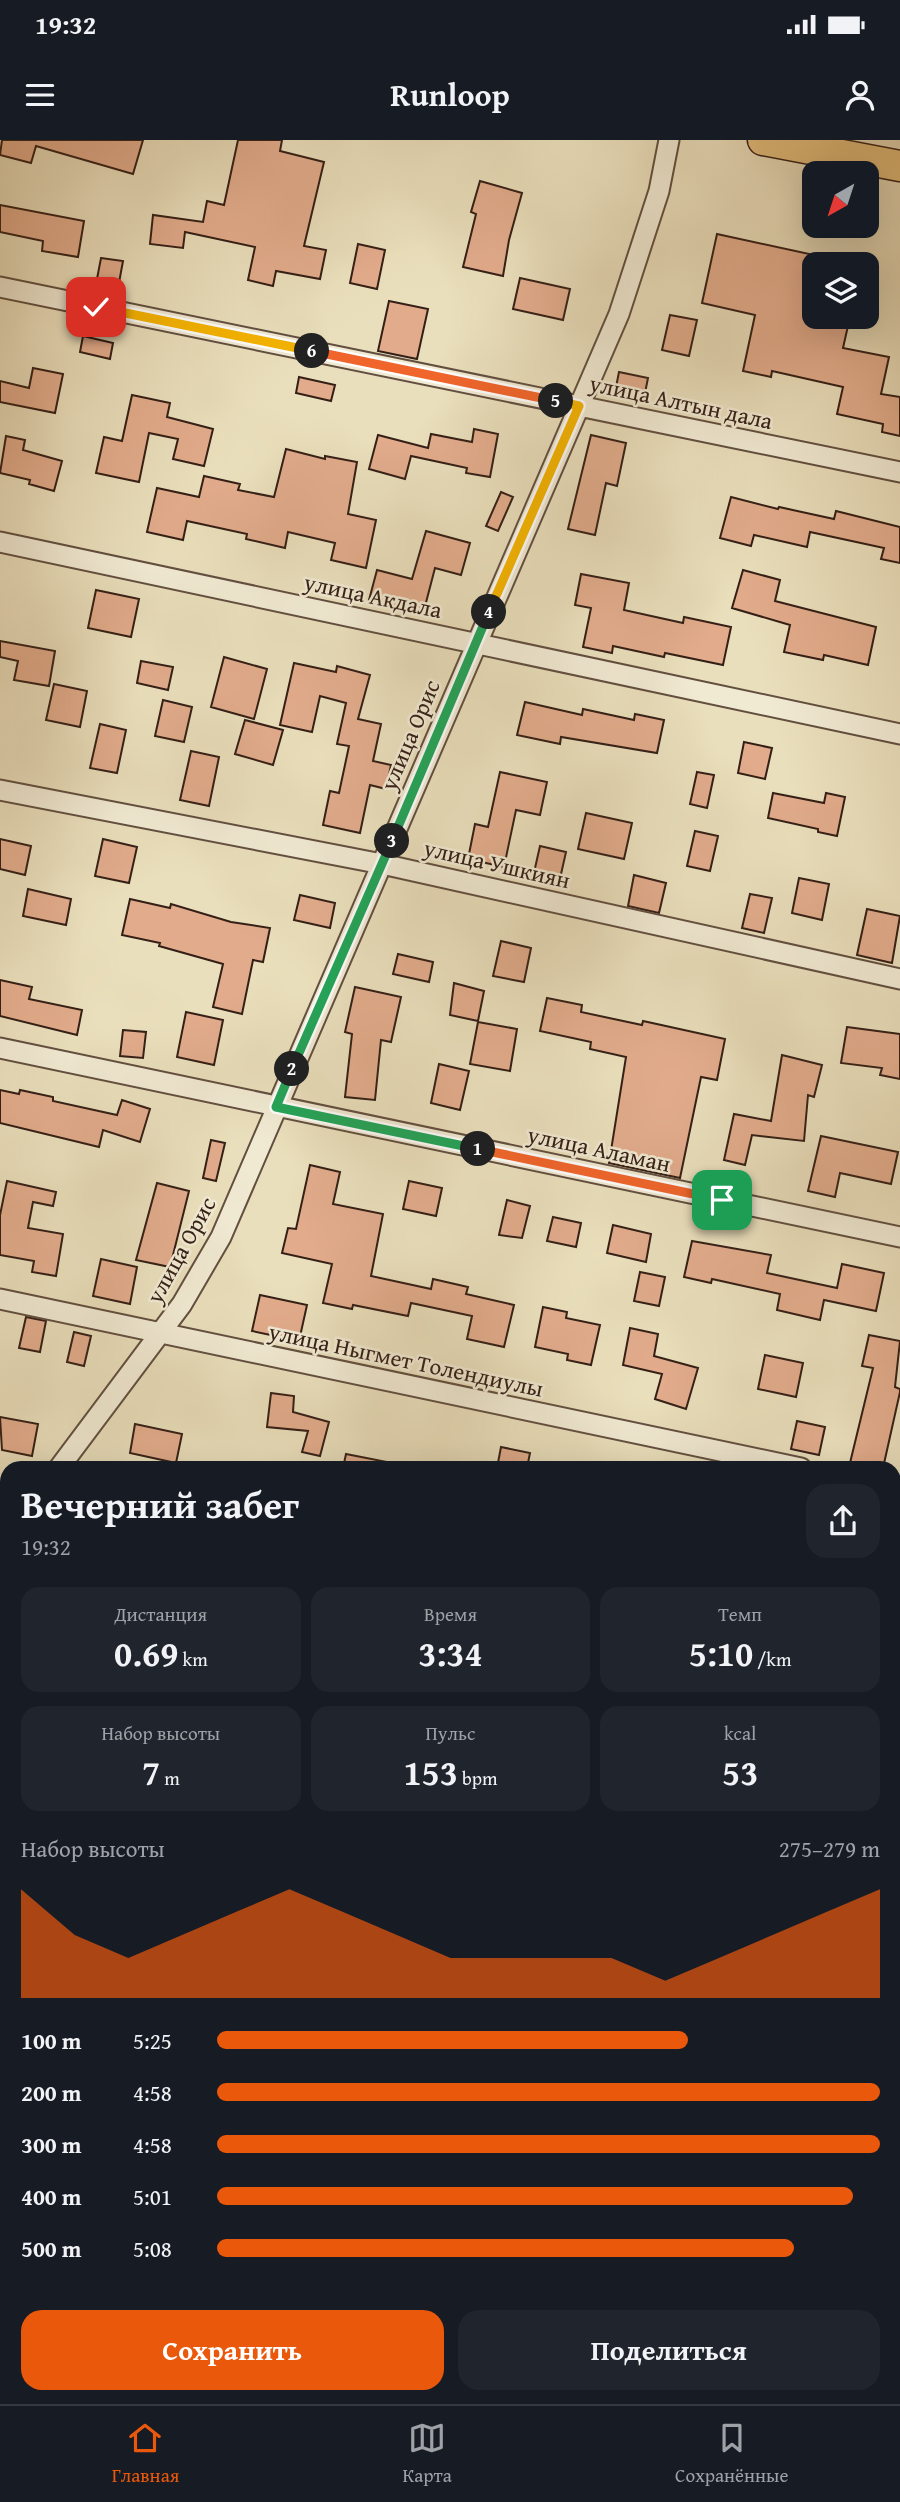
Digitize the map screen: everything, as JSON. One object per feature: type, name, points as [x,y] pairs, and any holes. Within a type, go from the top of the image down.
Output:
[{"type":"main road","points":[[763,140],[900,166]]},
{"type":"street","name":"улица Орис","points":[[64,1461],[161,1333],[221,1237],[618,314],[659,191],[669,140]]},
{"type":"street","name":"улица Алтын дала","points":[[0,287],[900,472]]},
{"type":"street","name":"улица Акдала","points":[[0,542],[900,734]]},
{"type":"street","name":"улица Ушкиян","points":[[0,790],[382,864],[900,979]]},
{"type":"street","name":"улица Аламан","points":[[0,1048],[900,1237]]},
{"type":"street","name":"улица Ныгмет Толендиулы","points":[[0,1299],[768,1461]]},
{"type":"building","points":[[2,140],[143,140],[133,174],[36,146],[31,163],[0,155]]},
{"type":"building","points":[[238,140],[282,140],[280,151],[324,162],[304,246],[326,250],[320,279],[276,271],[273,286],[248,280],[255,247],[185,232],[183,248],[150,244],[153,215],[203,222],[207,201],[224,205]]},
{"type":"building","points":[[480,181],[522,193],[509,240],[503,276],[463,267],[476,214],[471,212]]},
{"type":"building","points":[[0,205],[84,221],[78,257],[42,251],[43,241],[0,232]]},
{"type":"building","points":[[717,234],[802,252],[802,329],[847,329],[843,348],[889,357],[881,394],[900,397],[900,436],[882,432],[883,424],[837,414],[843,387],[772,371],[771,377],[743,371],[755,315],[702,303]]},
{"type":"building","points":[[358,244],[385,250],[377,289],[350,283]]},
{"type":"building","points":[[101,258],[123,261],[118,288],[96,284]]},
{"type":"building","points":[[520,278],[570,289],[563,320],[513,309]]},
{"type":"building","points":[[389,301],[428,309],[417,359],[378,351]]},
{"type":"building","points":[[670,315],[697,320],[689,356],[662,350]]},
{"type":"building","points":[[83,336],[113,343],[110,359],[80,352]]},
{"type":"building","points":[[33,368],[63,374],[55,413],[0,402],[0,381],[29,388]]},
{"type":"building","points":[[619,372],[648,378],[644,398],[615,392]]},
{"type":"building","points":[[299,377],[335,385],[331,401],[296,393]]},
{"type":"building","points":[[132,395],[170,403],[167,417],[213,429],[204,466],[173,459],[178,439],[149,433],[139,482],[96,473],[104,437],[122,441]]},
{"type":"building","points":[[474,429],[498,434],[490,477],[466,473],[467,468],[411,456],[405,479],[369,469],[378,435],[428,448],[431,434],[472,442]]},
{"type":"building","points":[[591,435],[626,443],[617,486],[606,483],[595,535],[568,529]]},
{"type":"building","points":[[6,436],[25,440],[23,450],[62,461],[54,491],[29,484],[30,480],[0,473]]},
{"type":"building","points":[[286,449],[325,459],[325,456],[357,462],[348,514],[376,520],[366,568],[331,560],[335,543],[288,532],[285,548],[246,539],[247,534],[187,521],[183,540],[147,532],[157,488],[199,497],[204,476],[240,484],[238,490],[274,497]]},
{"type":"building","points":[[501,492],[513,497],[498,531],[486,526]]},
{"type":"building","points":[[731,497],[834,519],[836,511],[900,527],[900,563],[881,559],[884,548],[810,532],[807,547],[754,535],[751,546],[720,538]]},
{"type":"building","points":[[426,531],[470,543],[461,575],[435,568],[423,614],[369,600],[377,570],[412,579]]},
{"type":"building","points":[[743,570],[780,580],[775,601],[876,627],[868,665],[824,655],[823,660],[784,652],[790,625],[732,608]]},
{"type":"building","points":[[581,574],[629,583],[624,610],[683,623],[684,617],[731,627],[723,665],[665,653],[664,657],[613,646],[612,653],[583,647],[591,608],[575,605]]},
{"type":"building","points":[[96,590],[139,599],[131,637],[88,628]]},
{"type":"building","points":[[0,641],[55,651],[49,686],[14,680],[18,661],[0,657]]},
{"type":"building","points":[[224,657],[267,669],[254,719],[211,707]]},
{"type":"building","points":[[141,661],[173,667],[168,690],[137,683]]},
{"type":"building","points":[[294,663],[336,672],[337,666],[370,675],[358,719],[381,724],[373,761],[391,765],[386,789],[370,785],[360,833],[323,825],[330,791],[339,793],[349,746],[337,744],[346,703],[320,696],[312,732],[280,725]]},
{"type":"building","points":[[54,684],[87,691],[80,727],[46,720]]},
{"type":"building","points":[[163,700],[192,707],[184,742],[155,736]]},
{"type":"building","points":[[525,702],[582,715],[583,709],[634,720],[635,714],[664,720],[657,753],[561,737],[560,744],[517,735]]},
{"type":"building","points":[[245,720],[283,730],[273,765],[235,754]]},
{"type":"building","points":[[100,724],[126,730],[117,773],[90,768]]},
{"type":"building","points":[[744,742],[772,748],[765,779],[738,773]]},
{"type":"building","points":[[191,751],[219,757],[209,806],[180,800]]},
{"type":"building","points":[[500,772],[547,782],[540,815],[516,810],[504,867],[468,859],[475,824],[488,827]]},
{"type":"building","points":[[697,772],[714,775],[707,808],[690,804]]},
{"type":"building","points":[[773,793],[824,803],[826,793],[845,797],[837,836],[768,818]]},
{"type":"building","points":[[586,813],[632,823],[624,859],[578,849]]},
{"type":"building","points":[[695,831],[718,836],[710,871],[687,866]]},
{"type":"building","points":[[0,839],[31,846],[25,875],[0,869]]},
{"type":"building","points":[[103,839],[137,847],[129,883],[95,876]]},
{"type":"building","points":[[540,846],[566,852],[559,883],[533,877]]},
{"type":"building","points":[[634,875],[666,883],[659,913],[628,906]]},
{"type":"building","points":[[799,878],[829,884],[822,920],[792,913]]},
{"type":"building","points":[[28,889],[71,899],[66,925],[23,916]]},
{"type":"building","points":[[750,894],[772,898],[764,933],[742,928]]},
{"type":"building","points":[[300,895],[335,903],[330,928],[294,920]]},
{"type":"building","points":[[130,899],[170,908],[171,904],[231,922],[270,928],[263,962],[253,960],[242,1014],[213,1007],[223,964],[159,946],[160,943],[122,935]]},
{"type":"building","points":[[867,909],[900,916],[892,963],[857,955]]},
{"type":"building","points":[[501,941],[531,948],[524,982],[493,976]]},
{"type":"building","points":[[398,954],[433,962],[429,982],[393,974]]},
{"type":"building","points":[[0,980],[32,987],[29,999],[82,1010],[77,1035],[0,1016]]},
{"type":"building","points":[[454,983],[484,991],[478,1021],[450,1015]]},
{"type":"building","points":[[355,987],[401,997],[391,1042],[381,1040],[375,1100],[345,1097],[352,1034],[345,1032]]},
{"type":"building","points":[[547,998],[582,1005],[581,1012],[642,1025],[643,1021],[725,1039],[717,1080],[701,1077],[680,1178],[609,1163],[626,1057],[590,1049],[591,1042],[540,1031]]},
{"type":"building","points":[[186,1012],[223,1020],[214,1065],[177,1057]]},
{"type":"building","points":[[478,1022],[517,1029],[510,1071],[470,1064]]},
{"type":"building","points":[[847,1027],[900,1034],[900,1079],[880,1075],[882,1068],[841,1063]]},
{"type":"building","points":[[123,1030],[146,1032],[143,1058],[120,1056]]},
{"type":"building","points":[[782,1055],[822,1065],[814,1097],[808,1095],[804,1141],[752,1135],[745,1165],[724,1160],[734,1114],[771,1121]]},
{"type":"building","points":[[439,1064],[469,1071],[460,1110],[431,1103]]},
{"type":"building","points":[[0,1090],[19,1094],[20,1090],[53,1097],[53,1101],[117,1115],[122,1100],[150,1109],[140,1142],[103,1130],[99,1147],[0,1123]]},
{"type":"building","points":[[821,1136],[898,1152],[891,1184],[840,1173],[835,1197],[808,1191]]},
{"type":"building","points":[[211,1140],[225,1143],[216,1181],[203,1178]]},
{"type":"building","points":[[310,1165],[340,1172],[333,1204],[383,1214],[371,1276],[431,1289],[433,1279],[468,1287],[466,1294],[514,1305],[504,1347],[467,1339],[472,1316],[411,1303],[408,1316],[353,1305],[352,1309],[323,1303],[332,1264],[282,1253],[288,1228],[296,1229]]},
{"type":"building","points":[[7,1181],[56,1192],[53,1206],[33,1202],[28,1228],[63,1234],[56,1276],[32,1272],[34,1261],[0,1255],[0,1215]]},
{"type":"building","points":[[409,1181],[442,1188],[436,1216],[403,1209]]},
{"type":"building","points":[[157,1183],[189,1191],[170,1267],[136,1260]]},
{"type":"building","points":[[507,1200],[530,1206],[522,1238],[499,1235]]},
{"type":"building","points":[[553,1217],[581,1223],[576,1247],[547,1241]]},
{"type":"building","points":[[613,1225],[651,1234],[646,1262],[607,1253]]},
{"type":"building","points":[[692,1241],[771,1255],[767,1273],[837,1288],[842,1264],[884,1273],[876,1311],[824,1300],[820,1320],[777,1310],[780,1294],[712,1279],[711,1283],[684,1277]]},
{"type":"building","points":[[101,1259],[137,1267],[130,1304],[93,1296]]},
{"type":"building","points":[[640,1272],[665,1277],[659,1306],[634,1301]]},
{"type":"building","points":[[260,1295],[307,1305],[299,1341],[252,1331]]},
{"type":"building","points":[[543,1307],[567,1312],[566,1318],[600,1325],[591,1365],[567,1360],[568,1354],[535,1347]]},
{"type":"building","points":[[26,1317],[46,1321],[40,1352],[19,1348]]},
{"type":"building","points":[[630,1328],[658,1334],[654,1356],[698,1368],[686,1409],[655,1399],[662,1374],[623,1365]]},
{"type":"building","points":[[74,1332],[91,1336],[84,1366],[67,1362]]},
{"type":"building","points":[[869,1335],[900,1341],[895,1387],[900,1389],[900,1392],[885,1461],[850,1461],[873,1368],[862,1366]]},
{"type":"building","points":[[765,1355],[803,1363],[796,1397],[758,1389]]},
{"type":"building","points":[[271,1393],[294,1396],[293,1412],[329,1422],[320,1456],[302,1452],[308,1431],[267,1427]]},
{"type":"building","points":[[0,1417],[38,1424],[32,1456],[2,1450]]},
{"type":"building","points":[[797,1421],[825,1427],[819,1455],[791,1449]]},
{"type":"building","points":[[135,1424],[182,1434],[176,1461],[130,1453]]},
{"type":"building","points":[[501,1447],[530,1453],[528,1461],[498,1461]]},
{"type":"building","points":[[346,1454],[382,1461],[344,1461]]},
{"type":"route","points":[[96,307],[579,406],[276,1107],[722,1200]]}]
